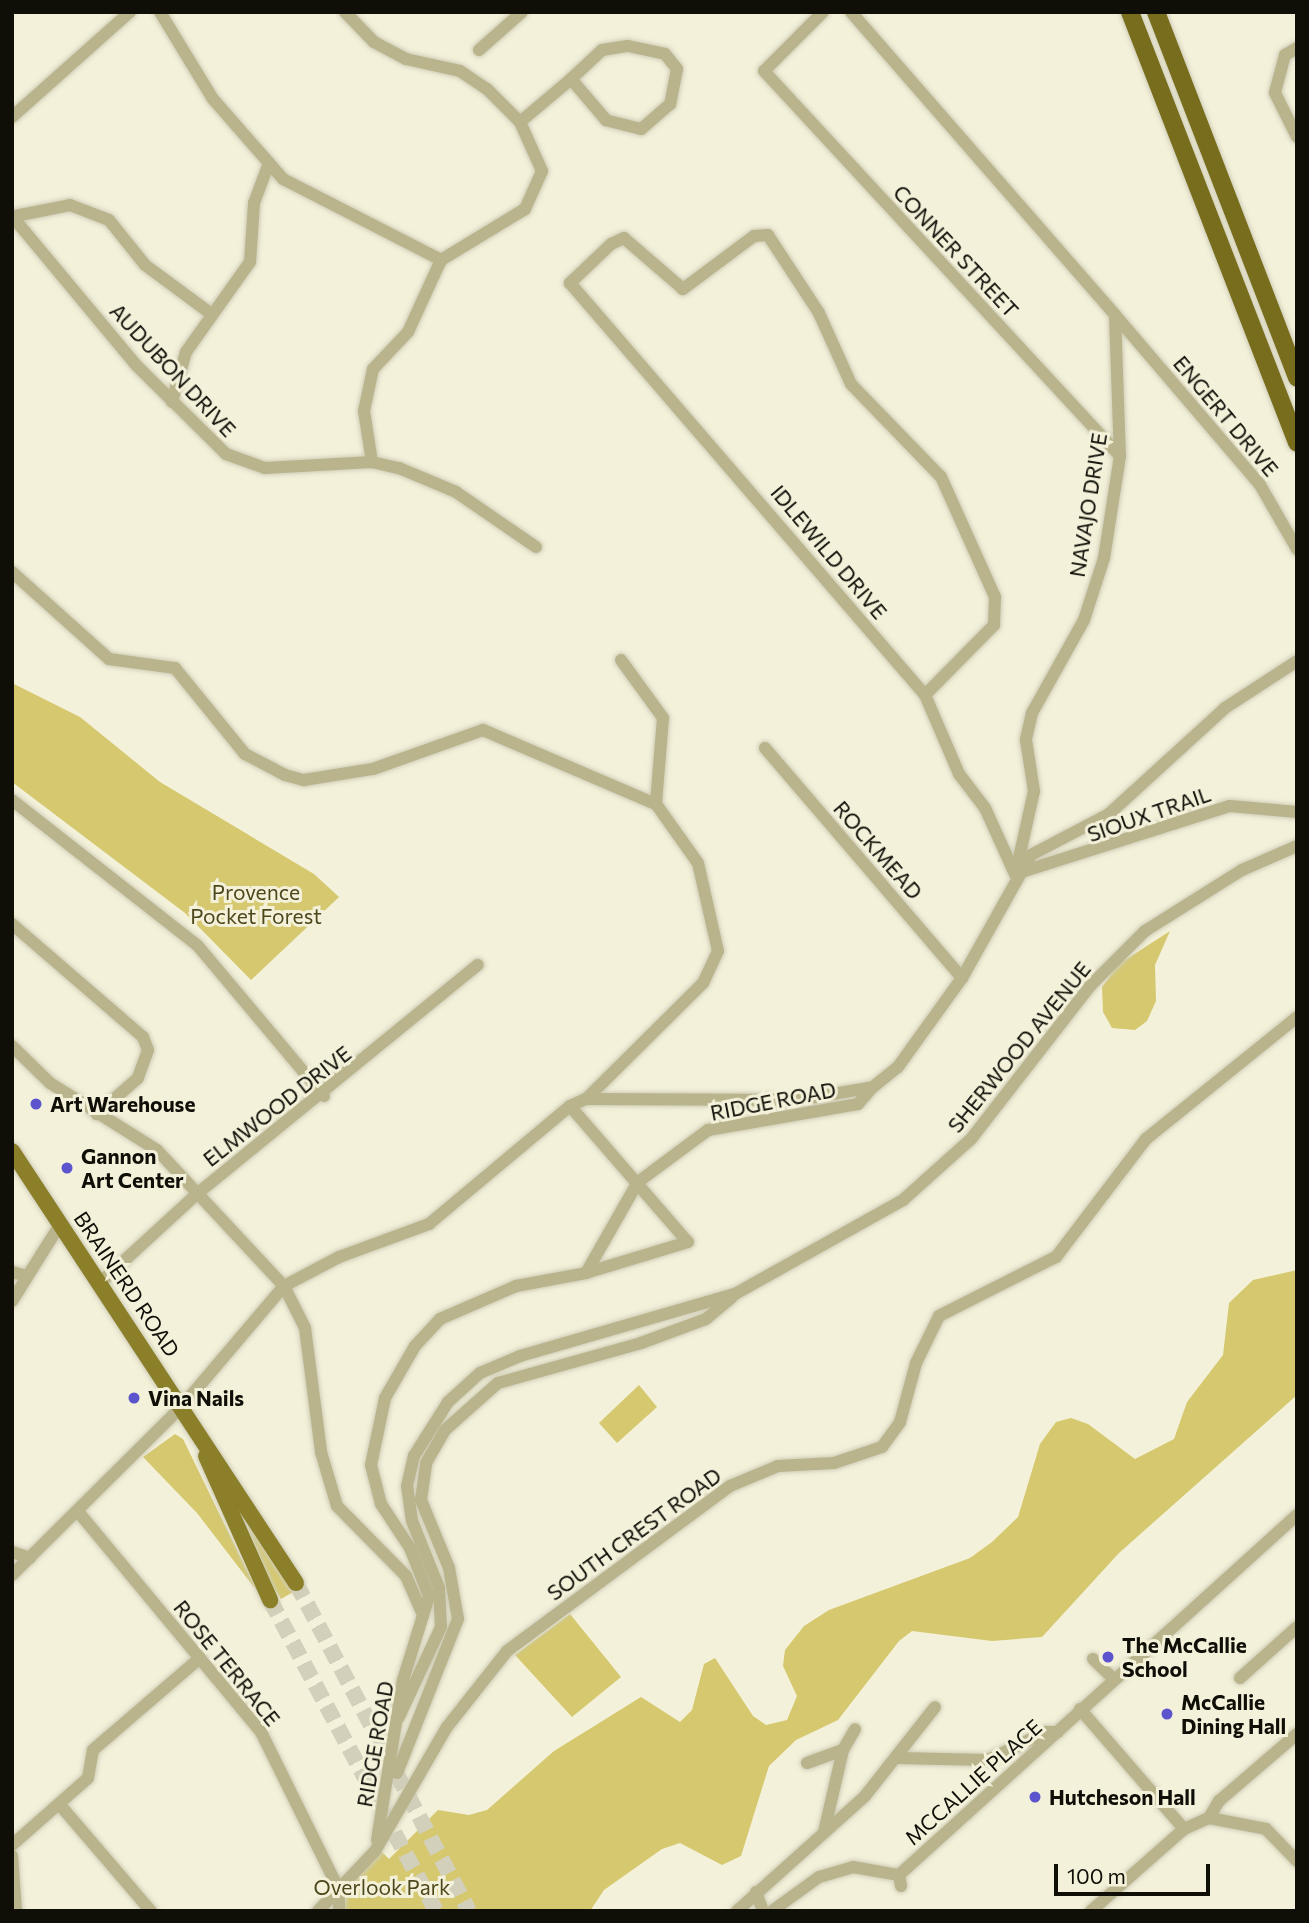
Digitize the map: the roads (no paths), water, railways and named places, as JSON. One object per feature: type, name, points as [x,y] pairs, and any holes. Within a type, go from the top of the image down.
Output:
[{"type":"highway","points":[[1129,12],[1297,443]]},
{"type":"highway","points":[[1156,12],[1297,378]]},
{"type":"main road","name":"BRAINERD ROAD","points":[[12,1151],[103,1281],[296,1583]]},
{"type":"main road","name":"BRAINERD ROAD","points":[[183,1405],[270,1600]]},
{"type":"street","points":[[12,117],[130,12]]},
{"type":"street","points":[[160,12],[213,99],[269,163],[314,198],[440,260]]},
{"type":"street","points":[[345,12],[374,42],[406,59],[460,71],[520,122],[542,170],[536,192],[525,209],[440,260],[408,332],[373,369],[366,386],[372,462]]},
{"type":"street","points":[[480,50],[522,12]]},
{"type":"street","name":"CONNER STREET","points":[[823,12],[764,71],[1120,456]]},
{"type":"street","points":[[851,12],[1115,315]]},
{"type":"street","points":[[520,122],[603,50],[628,46],[665,54],[677,69],[678,87],[657,121],[624,129],[606,120],[571,79]]},
{"type":"street","points":[[1297,48],[1285,55],[1275,93],[1297,136]]},
{"type":"street","points":[[172,402],[186,352],[210,313],[235,290],[250,262],[254,203],[269,163]]},
{"type":"street","points":[[14,216],[70,205],[109,220],[145,265],[210,313]]},
{"type":"street","name":"AUDUBON DRIVE","points":[[14,216],[172,402],[209,442],[244,465],[372,462],[456,492],[536,547]]},
{"type":"street","name":"IDLEWILD DRIVE","points":[[926,695],[978,648],[993,625],[995,597],[941,477],[851,384],[777,243],[768,235],[754,236],[683,289],[624,238],[570,283],[926,695],[959,775],[985,808],[1015,874]]},
{"type":"street","name":"NAVAJO DRIVE","points":[[1015,874],[1034,791],[1026,740],[1032,713],[1096,586],[1120,456],[1115,315]]},
{"type":"street","name":"ENGERT DRIVE","points":[[1115,315],[1260,485],[1297,549]]},
{"type":"street","points":[[12,572],[109,659],[175,668],[187,677],[231,741],[285,775],[314,779],[373,769],[483,730],[656,804],[698,863],[718,951],[703,983],[586,1099],[570,1107],[429,1224],[339,1257],[284,1286],[183,1405],[80,1514],[12,1575]]},
{"type":"street","points":[[621,660],[663,719],[656,804]]},
{"type":"street","points":[[1015,874],[1031,855],[1109,814],[1225,708],[1297,661]]},
{"type":"street","name":"ROCKMEAD","points":[[765,748],[962,978]]},
{"type":"street","points":[[12,800],[198,946],[324,1096]]},
{"type":"street","name":"SIOUX TRAIL","points":[[1015,874],[1230,806],[1297,812]]},
{"type":"street","name":"SHERWOOD AVENUE","points":[[387,1793],[458,1619],[449,1568],[421,1500],[426,1463],[444,1430],[461,1409],[498,1383],[528,1370],[608,1354],[706,1319],[735,1294],[903,1200],[971,1139],[1090,986],[1145,931],[1242,870],[1297,846]]},
{"type":"street","name":"RIDGE ROAD","points":[[375,1850],[387,1793],[403,1680],[424,1622],[429,1596],[373,1483],[372,1454],[385,1398],[440,1318],[516,1286],[586,1273],[638,1182],[708,1130],[858,1104],[873,1087],[898,1067],[962,978],[1015,874]]},
{"type":"street","points":[[12,924],[143,1037],[148,1049],[138,1078],[97,1114]]},
{"type":"street","name":"ELMWOOD DRIVE","points":[[103,1281],[198,1193],[324,1096],[478,965]]},
{"type":"street","name":"SOUTH CREST ROAD","points":[[318,1911],[375,1850],[447,1727],[507,1651],[730,1486],[778,1466],[857,1458],[882,1447],[900,1423],[916,1363],[939,1316],[1056,1257],[1146,1139],[1297,1017]]},
{"type":"street","points":[[12,1046],[50,1083],[158,1150],[284,1286],[305,1328],[321,1452],[337,1506],[406,1576],[424,1622]]},
{"type":"street","points":[[586,1099],[798,1101],[873,1087]]},
{"type":"street","points":[[570,1107],[688,1242],[586,1273]]},
{"type":"street","points":[[12,1301],[61,1223]]},
{"type":"street","points":[[12,1272],[27,1276]]},
{"type":"street","name":"SHERWOOD AVENUE","points":[[399,1717],[441,1627],[439,1588],[412,1521],[407,1486],[414,1456],[438,1413],[492,1367],[735,1294]]},
{"type":"street","name":"ROSE TERRACE","points":[[80,1514],[260,1731],[339,1889]]},
{"type":"street","name":"MCCALLIE PLACE","points":[[772,1911],[819,1877],[853,1867],[900,1880],[1113,1678],[1297,1514]]},
{"type":"street","points":[[12,1552],[30,1559]]},
{"type":"street","points":[[1240,1678],[1297,1627]]},
{"type":"street","points":[[12,1845],[88,1778],[93,1750],[200,1658]]},
{"type":"street","points":[[1093,1659],[1113,1678]]},
{"type":"street","points":[[737,1911],[824,1833],[898,1759],[935,1707]]},
{"type":"street","points":[[1080,1709],[1184,1829]]},
{"type":"street","points":[[824,1833],[843,1749],[855,1728]]},
{"type":"street","points":[[898,1759],[988,1760],[1046,1731],[1058,1732]]},
{"type":"street","points":[[1209,1818],[1219,1801],[1297,1734]]},
{"type":"street","points":[[807,1763],[843,1749]]},
{"type":"street","points":[[60,1805],[151,1911]]},
{"type":"street","points":[[1091,1911],[1184,1829],[1209,1818],[1266,1829],[1297,1861]]},
{"type":"street","points":[[12,1856],[16,1911]]},
{"type":"street","points":[[339,1889],[339,1911]]},
{"type":"street","points":[[756,1892],[763,1911]]},
{"type":"tunnel","points":[[296,1583],[469,1911]]},
{"type":"tunnel","points":[[270,1600],[436,1911]]},
{"type":"place","name":"Art Warehouse","points":[[36,1104]]},
{"type":"place","name":"Gannon Art Center","points":[[67,1168]]},
{"type":"place","name":"Vina Nails","points":[[134,1398]]},
{"type":"place","name":"The McCallie School","points":[[1108,1657]]},
{"type":"place","name":"McCallie Dining Hall","points":[[1167,1714]]},
{"type":"place","name":"Hutcheson Hall","points":[[1035,1797]]},
{"type":"park label","name":"Provence Pocket Forest","points":[[256,904]]},
{"type":"park label","name":"Overlook Park","points":[[382,1887]]}]
